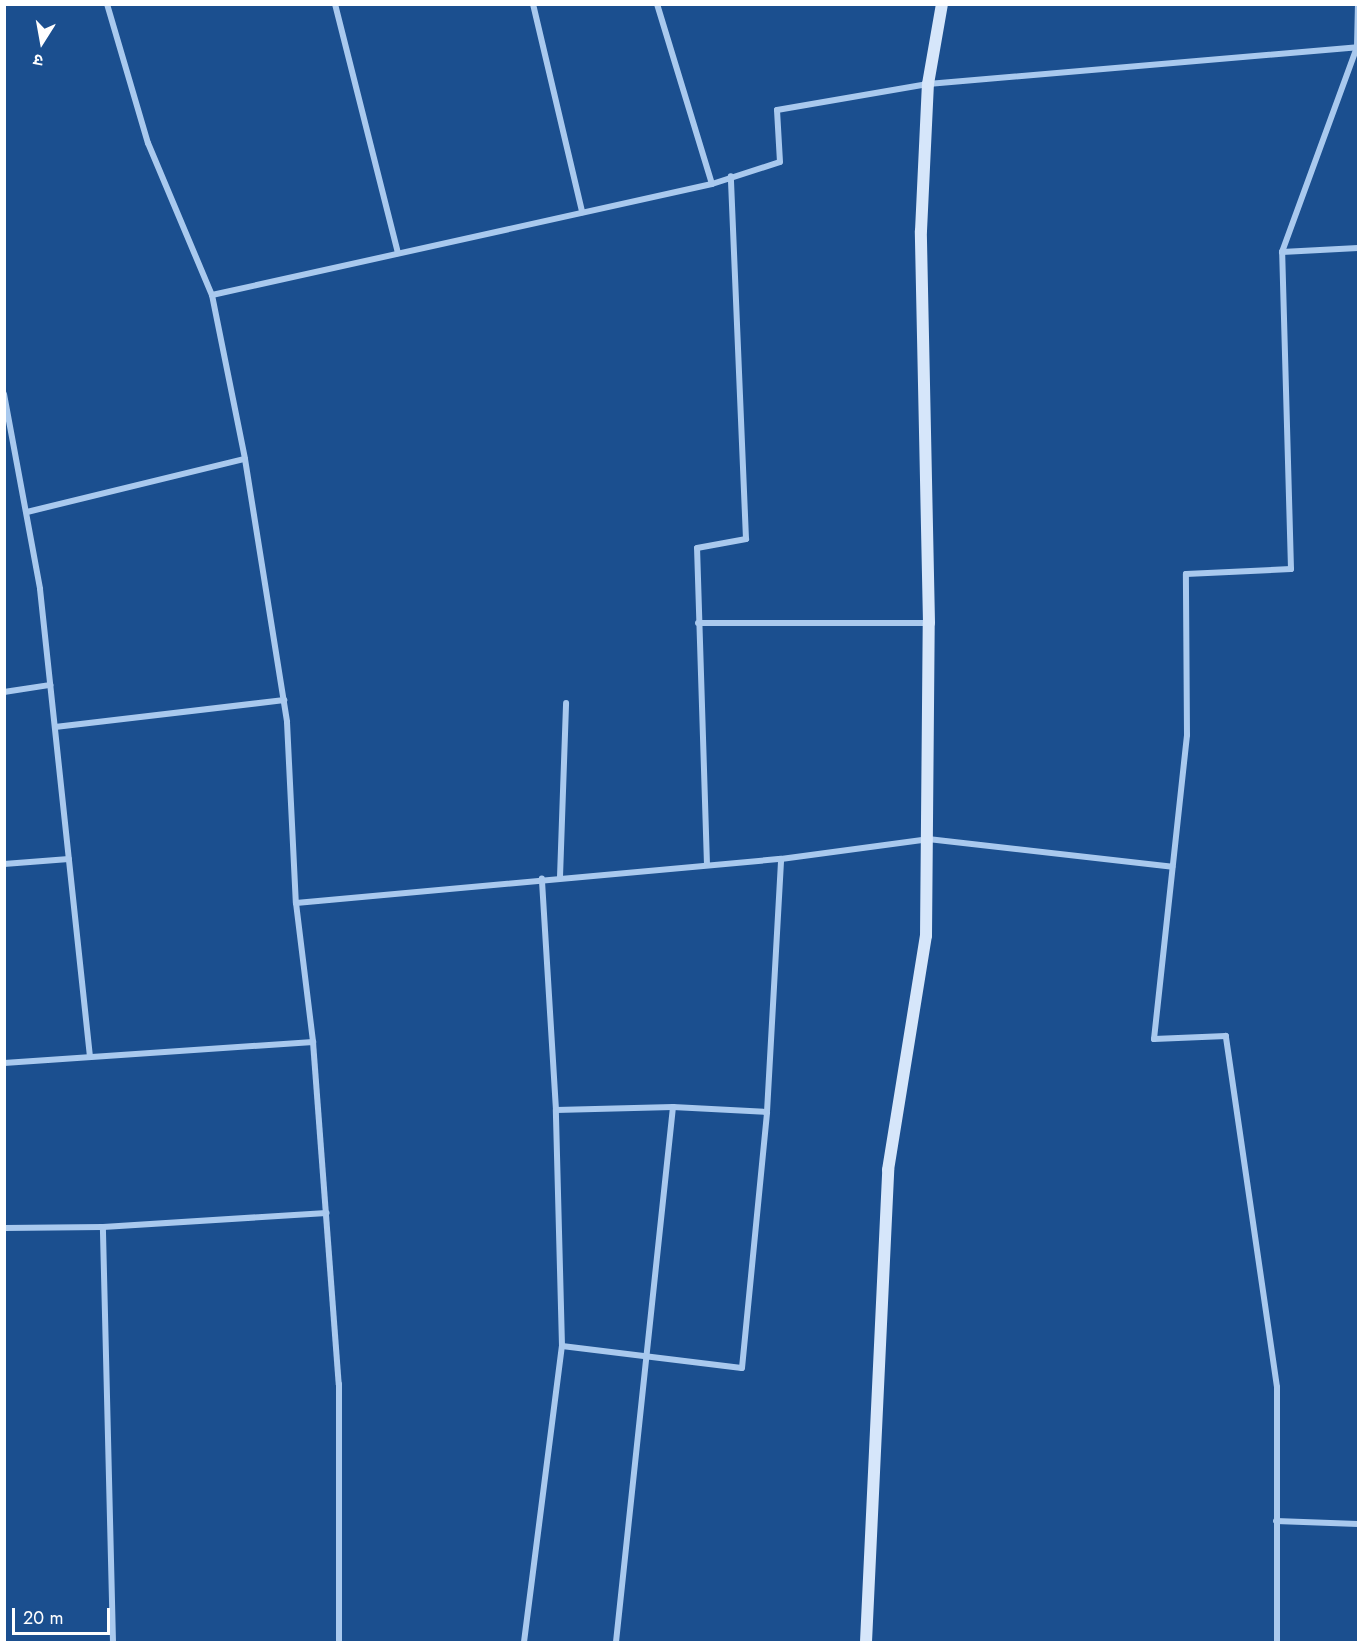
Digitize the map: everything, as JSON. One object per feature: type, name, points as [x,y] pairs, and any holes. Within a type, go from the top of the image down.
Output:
[{"type":"street","points":[[107,4],[148,143],[212,295],[245,459],[284,700],[296,903],[314,1042],[339,1384],[339,1642]]},
{"type":"street","points":[[335,4],[398,253]]},
{"type":"street","points":[[533,4],[582,212]]},
{"type":"street","points":[[657,4],[712,183]]},
{"type":"street","points":[[866,1642],[888,1170],[926,936],[929,624],[921,231],[928,84],[942,4]]},
{"type":"street","points":[[1277,1642],[1277,1387],[1226,1036],[1154,1039],[1186,735],[1186,574],[1291,569],[1282,252],[1357,47],[1358,4]]},
{"type":"street","points":[[212,295],[712,183],[780,162],[777,110],[928,84],[1357,47]]},
{"type":"street","points":[[707,865],[697,548],[746,539],[731,176]]},
{"type":"street","points":[[1282,252],[1359,248]]},
{"type":"street","points":[[4,394],[27,512],[50,685],[90,1056]]},
{"type":"street","points":[[27,512],[245,459]]},
{"type":"street","points":[[698,623],[929,624]]},
{"type":"street","points":[[4,692],[50,685]]},
{"type":"street","points":[[55,727],[284,700]]},
{"type":"street","points":[[560,877],[566,703]]},
{"type":"street","points":[[296,903],[542,878],[781,860],[928,839],[1172,867]]},
{"type":"street","points":[[4,864],[69,859]]},
{"type":"street","points":[[562,1346],[742,1368],[768,1112],[781,860]]},
{"type":"street","points":[[524,1642],[562,1346],[556,1110],[542,878]]},
{"type":"street","points":[[4,1063],[314,1042]]},
{"type":"street","points":[[556,1110],[673,1107],[768,1112]]},
{"type":"street","points":[[616,1642],[673,1107]]},
{"type":"street","points":[[4,1228],[103,1227],[327,1213]]},
{"type":"street","points":[[103,1227],[113,1642]]},
{"type":"street","points":[[1276,1521],[1359,1524]]}]
